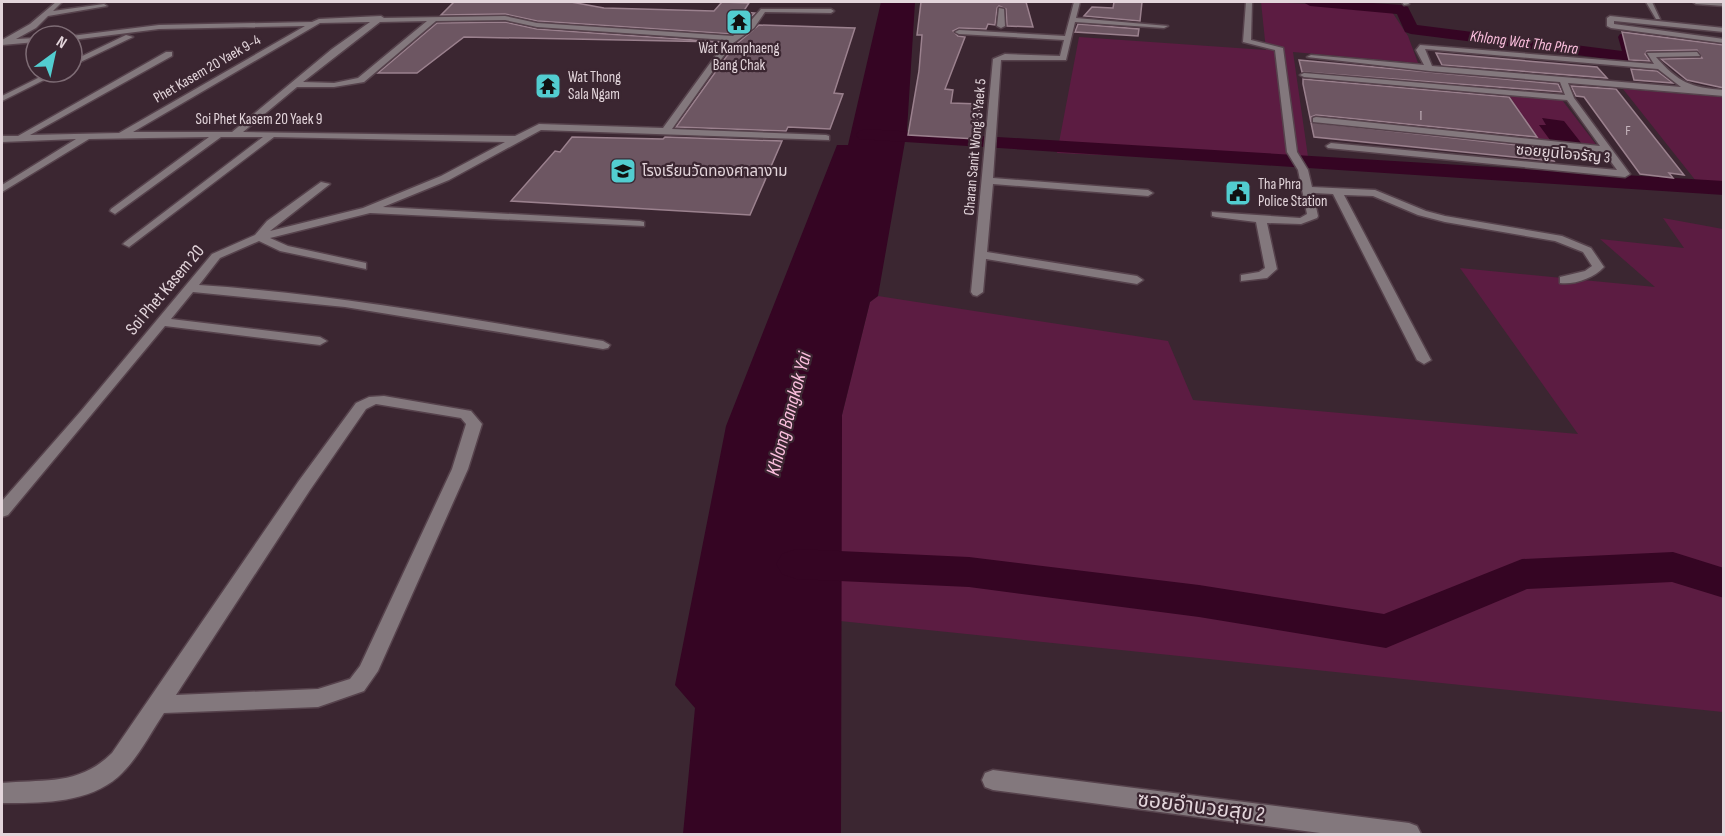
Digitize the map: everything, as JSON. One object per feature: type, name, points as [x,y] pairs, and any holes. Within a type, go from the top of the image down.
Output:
[{"type":"street","points":[[5,41],[33,26],[59,2]]},
{"type":"street","name":"Charan Sanit Wong 3 Yaek 5","points":[[977,292],[992,144],[997,59],[1005,56],[1064,58],[1077,2]]},
{"type":"street","points":[[1216,214],[1261,219],[1309,220],[1313,216],[1301,166],[1292,152],[1280,48],[1247,42],[1249,2]]},
{"type":"street","points":[[1649,2],[1658,18]]},
{"type":"street","points":[[1696,2],[1724,4]]},
{"type":"street","points":[[45,14],[104,6]]},
{"type":"street","points":[[1001,9],[1001,26]]},
{"type":"street","points":[[666,131],[672,118],[734,38],[751,26],[763,10],[831,11]]},
{"type":"street","points":[[84,37],[159,27],[308,25],[326,20],[381,18],[505,18],[537,25],[734,38]]},
{"type":"street","points":[[235,134],[335,51],[381,18]]},
{"type":"street","points":[[1724,30],[1610,18],[1611,26],[1628,30],[1724,41]]},
{"type":"street","points":[[296,84],[334,85],[361,80],[434,19]]},
{"type":"street","points":[[1071,20],[1164,26]]},
{"type":"street","name":"Phet Kasem 20 Yaek 9-4","points":[[123,134],[308,25]]},
{"type":"street","points":[[980,25],[1068,35]]},
{"type":"street","points":[[959,32],[1068,35]]},
{"type":"street","points":[[84,59],[144,33]]},
{"type":"street","points":[[995,44],[996,34]]},
{"type":"street","points":[[1693,37],[1698,44],[1711,49]]},
{"type":"street","points":[[5,41],[24,40]]},
{"type":"street","points":[[1430,69],[1421,48],[1661,67]]},
{"type":"street","points":[[19,138],[169,54]]},
{"type":"street","points":[[1696,90],[1684,86],[1650,55],[1697,54]]},
{"type":"street","points":[[1311,57],[1724,93]]},
{"type":"street","points":[[1304,75],[1570,98]]},
{"type":"street","name":"ซอยยูนิโอจรัญ 3","points":[[1331,146],[1626,173],[1570,98],[1563,80]]},
{"type":"street","points":[[2,99],[32,84]]},
{"type":"street","points":[[1316,120],[1609,150]]},
{"type":"street","name":"Soi Phet Kasem 20","points":[[2,511],[216,256],[259,237],[367,210],[445,178],[539,127],[826,138]]},
{"type":"street","name":"Soi Phet Kasem 20 Yaek 9","points":[[2,139],[123,134],[273,134],[516,139]]},
{"type":"street","points":[[115,211],[219,134]]},
{"type":"street","points":[[129,244],[273,134]]},
{"type":"street","points":[[2,189],[89,135]]},
{"type":"street","points":[[988,181],[1148,193]]},
{"type":"street","points":[[325,184],[271,223],[259,237],[284,249],[362,266]]},
{"type":"street","points":[[1307,190],[1376,194],[1422,213],[1558,238],[1587,250],[1598,267],[1589,274],[1564,280]]},
{"type":"street","points":[[1337,191],[1424,360]]},
{"type":"street","points":[[367,210],[639,224]]},
{"type":"street","points":[[1245,278],[1263,275],[1271,269],[1261,219]]},
{"type":"street","points":[[981,255],[1137,280]]},
{"type":"street","points":[[189,288],[257,292],[337,302],[603,345]]},
{"type":"street","points":[[161,322],[320,341]]},
{"type":"street","points":[[2,793],[72,787],[90,783],[110,770],[158,704],[304,486],[362,406],[374,400],[384,400],[465,414],[471,418],[474,424],[460,470],[368,671],[357,684],[318,698],[158,704]]},
{"type":"street","name":"ซอยอำนวยสุข 2","points":[[993,780],[1409,834]]},
{"type":"shaded area","points":[[1261,2],[1337,5],[1392,12],[1408,36],[1418,63],[1293,52],[1309,164],[1057,153],[1079,37],[1266,50]]},
{"type":"shaded area","points":[[1623,89],[1723,97],[1723,184],[1696,181]]},
{"type":"shaded area","points":[[1509,95],[1562,100],[1598,147],[1538,141]]},
{"type":"shaded area","points":[[1663,218],[1723,229],[1723,712],[840,621],[842,415],[870,302],[878,296],[1168,341],[1193,400],[1578,434],[1460,268],[1655,287],[1600,239],[1684,248]]},
{"type":"water","name":"Khlong Bangkok Yai","points":[[881,2],[915,2],[907,130],[878,296],[870,302],[842,415],[841,834],[683,834],[695,708],[675,685],[726,426],[837,145],[848,145]]},
{"type":"water","points":[[1542,118],[1564,121],[1582,144],[1550,140],[1539,125],[1546,125]]},
{"type":"building","points":[[454,2],[571,2],[604,8],[714,11],[722,2],[749,3],[743,12],[755,13],[732,34],[537,21],[505,14],[441,15]]},
{"type":"building","points":[[921,2],[1026,2],[1033,27],[1007,26],[1006,9],[999,6],[995,25],[988,24],[986,29],[959,28],[953,31],[958,36],[965,37],[945,89],[953,90],[951,103],[980,104],[976,139],[908,135],[919,71],[922,35],[917,35]]},
{"type":"building","points":[[1114,2],[1142,2],[1140,21],[1084,16],[1092,7],[1113,8]]},
{"type":"building","points":[[505,22],[537,29],[723,42],[464,37],[417,73],[378,73],[437,23]]},
{"type":"building","points":[[1078,24],[1139,29],[1138,36],[1075,32]]},
{"type":"building","points":[[759,25],[855,28],[834,93],[843,94],[830,129],[788,127],[786,131],[676,127],[734,46]]},
{"type":"building","points":[[1622,32],[1724,45],[1724,88],[1687,80],[1661,59],[1702,58],[1697,50],[1647,51],[1645,54],[1650,61],[1629,60]]},
{"type":"building","points":[[1436,53],[1597,67],[1607,78],[1442,65]]},
{"type":"building","points":[[1299,60],[1558,84],[1562,92],[1302,72]]},
{"type":"building","points":[[1631,69],[1657,71],[1673,83],[1634,80]]},
{"type":"building","points":[[1303,79],[1509,97],[1537,137],[1316,115],[1311,117],[1311,122],[1545,148],[1554,161],[1314,137],[1303,84]]},
{"type":"building","points":[[1571,86],[1616,89],[1684,175],[1669,173],[1673,178],[1640,174],[1584,97],[1576,96]]},
{"type":"building","points":[[572,137],[782,141],[750,215],[511,201],[555,151],[560,152]]},
{"type":"waterway","name":"Khlong Wat Tha Phra","points":[[1310,2],[1403,10],[1411,29],[1632,57],[1626,37],[1648,41]]},
{"type":"waterway","points":[[866,135],[1724,188]]},
{"type":"waterway","points":[[796,564],[969,572],[1199,601],[1386,631],[1522,574],[1673,567],[1724,583]]},
{"type":"place","name":"Wat Kamphaeng Bang Chak","points":[[739,22]]},
{"type":"place","name":"Wat Thong Sala Ngam","points":[[548,86]]},
{"type":"place","name":"โรงเรียนวัดทองศาลางาม","points":[[623,171]]},
{"type":"place","name":"Tha Phra Police Station","points":[[1238,193]]}]
